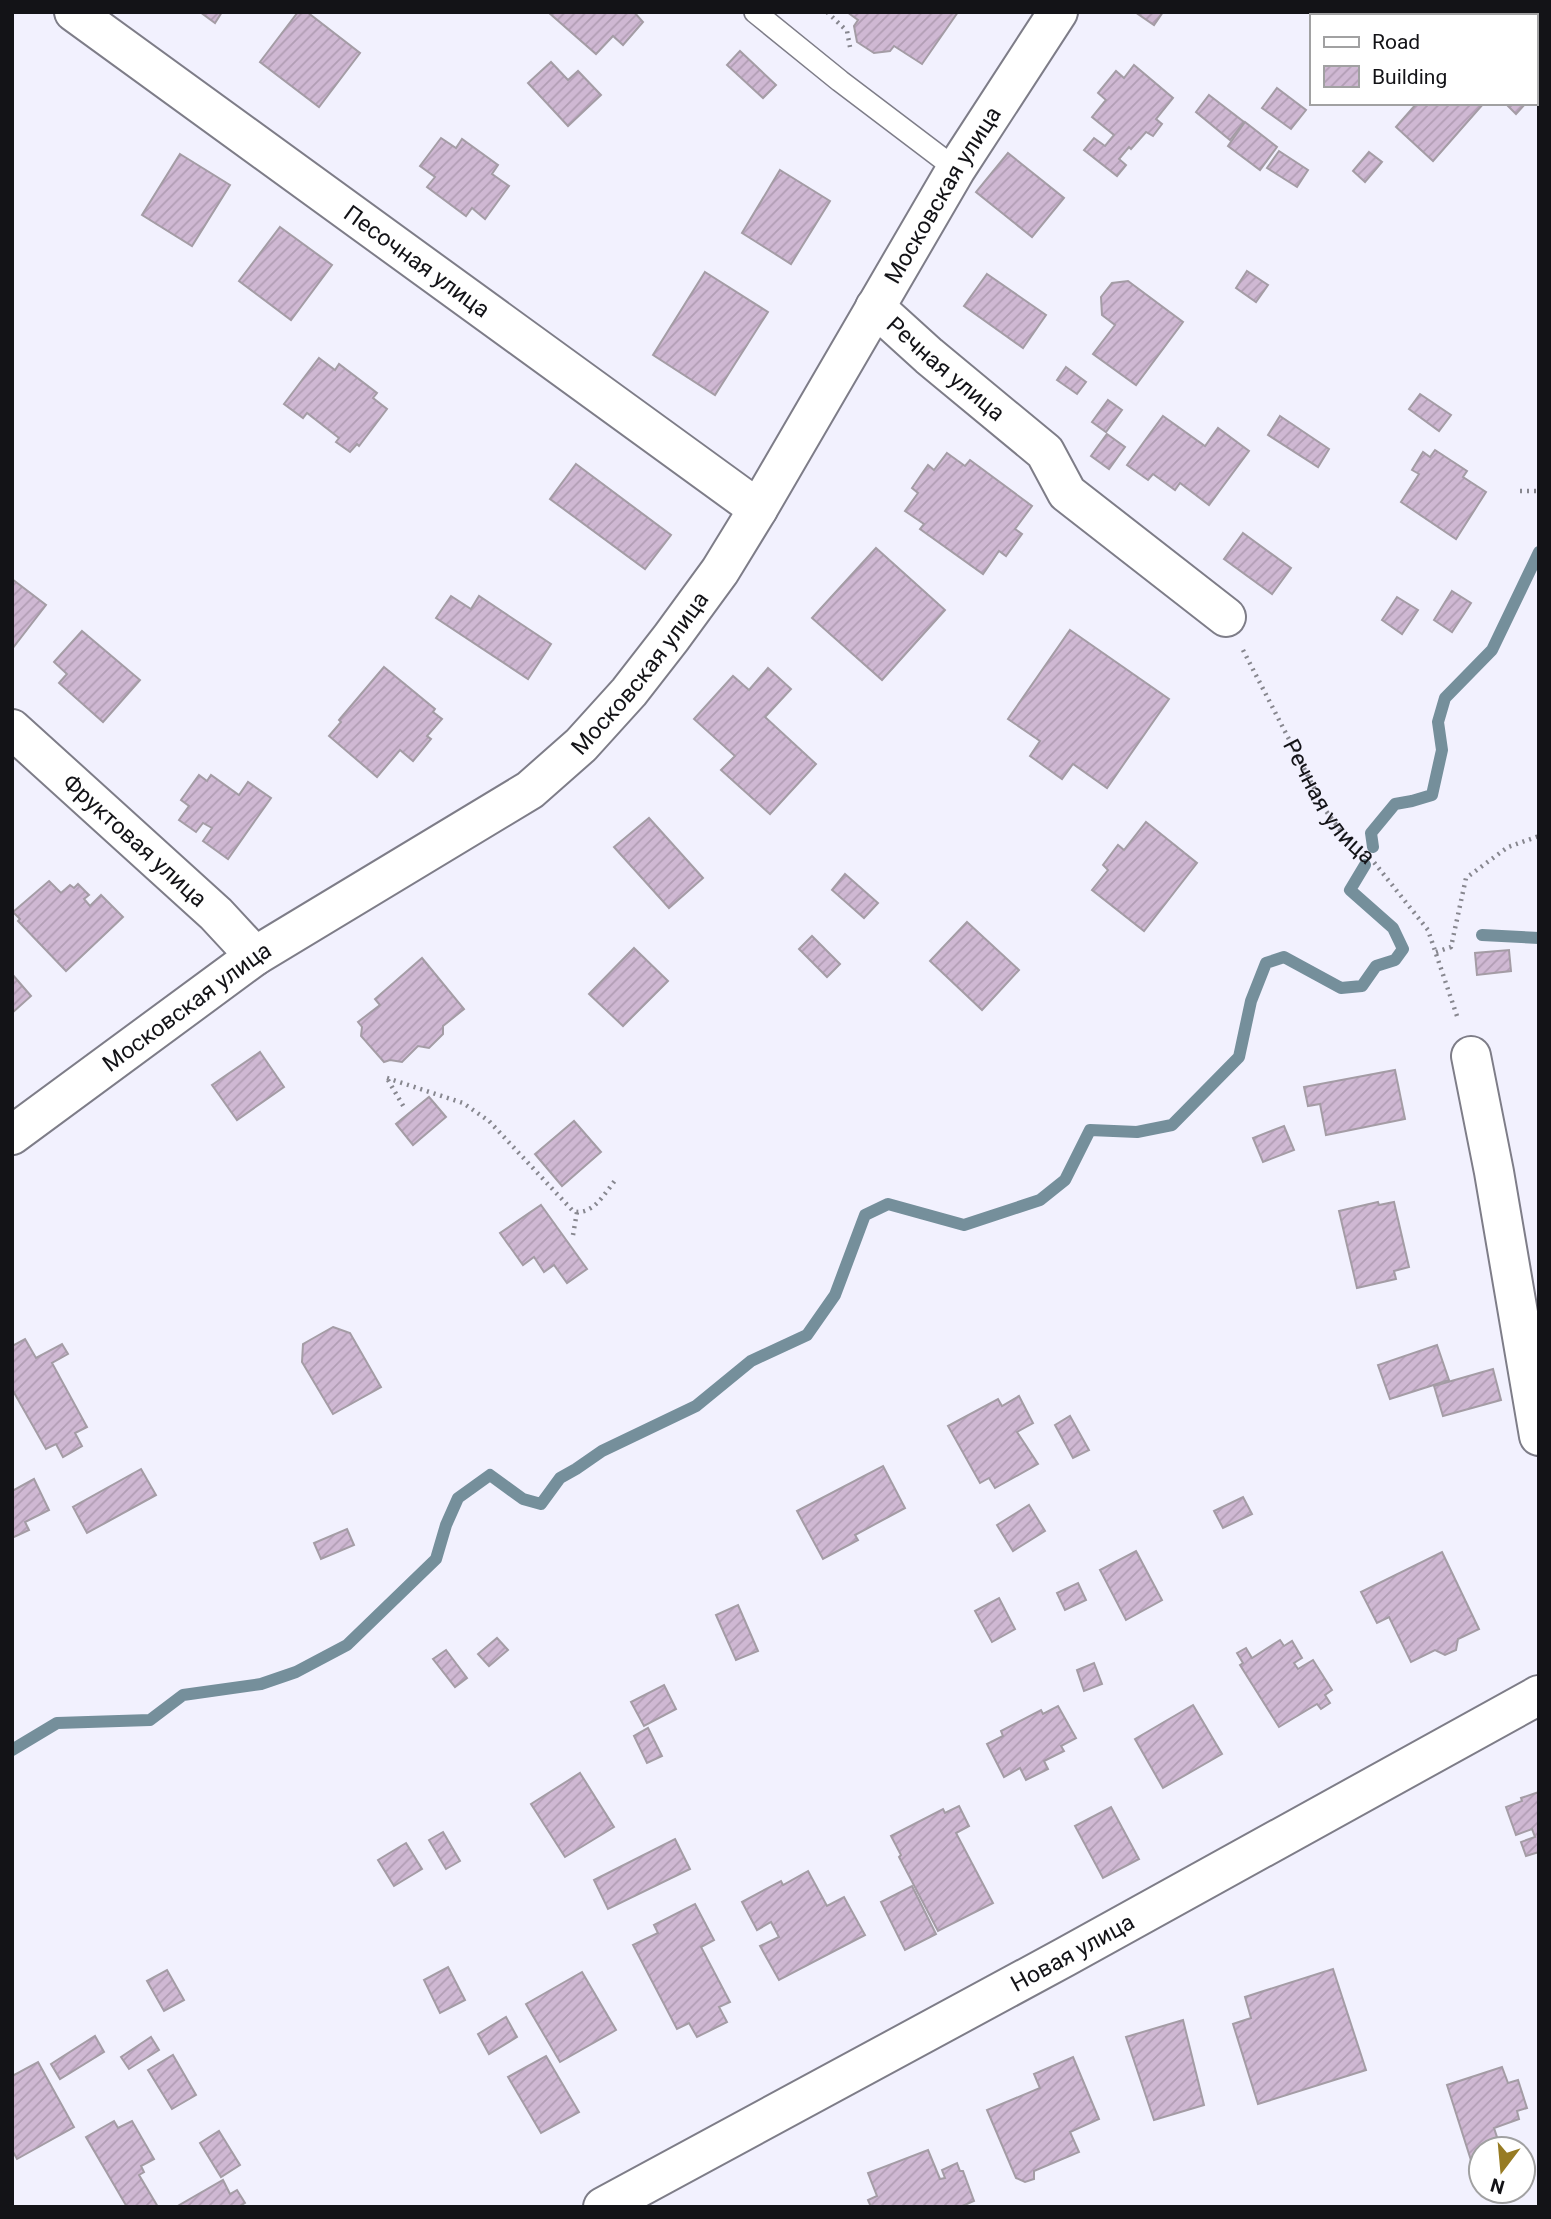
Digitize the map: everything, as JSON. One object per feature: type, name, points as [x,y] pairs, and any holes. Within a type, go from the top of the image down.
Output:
[{"type":"street","name":"Песочная улица","points":[[74,12],[758,509]]},
{"type":"street","name":"Московская улица","points":[[12,1135],[255,957],[530,790],[581,745],[629,692],[720,570],[956,169],[1058,12]]},
{"type":"street","name":"Речная улица","points":[[875,307],[929,356],[1045,452],[1067,493],[1226,617]]},
{"type":"street","name":"Фруктовая улица","points":[[12,729],[216,914],[255,957]]},
{"type":"street","points":[[1471,1056],[1494,1172],[1539,1436]]},
{"type":"street","name":"Новая улица","points":[[603,2207],[1065,1957],[1539,1695]]},
{"type":"lane","points":[[755,12],[956,169]]},
{"type":"path","points":[[1520,491],[1539,491]]},
{"type":"path","name":"Речная улица","points":[[1226,617],[1326,811],[1343,834],[1373,861],[1428,930],[1471,1056]]},
{"type":"path","points":[[1436,952],[1451,947],[1466,878],[1508,848],[1539,836]]},
{"type":"path","points":[[405,1109],[387,1078],[463,1103],[489,1121],[573,1211],[589,1211],[617,1178]]},
{"type":"path","points":[[573,1235],[577,1212]]},
{"type":"building","points":[[200,12],[222,12],[215,23]]},
{"type":"building","points":[[298,12],[307,12],[360,53],[319,107],[260,62]]},
{"type":"building","points":[[548,12],[634,12],[643,22],[623,45],[613,36],[596,54]]},
{"type":"building","points":[[847,12],[958,12],[922,64],[894,46],[890,51],[874,53],[857,42],[854,26],[858,20]]},
{"type":"building","points":[[1135,12],[1163,12],[1154,25]]},
{"type":"building","points":[[740,51],[776,85],[763,98],[727,65]]},
{"type":"building","points":[[1537,55],[1539,57],[1537,91]]},
{"type":"building","points":[[551,62],[568,80],[578,71],[601,95],[568,126],[528,83]]},
{"type":"building","points":[[1134,65],[1173,98],[1156,119],[1162,124],[1153,136],[1146,132],[1119,159],[1126,165],[1117,176],[1084,150],[1094,138],[1105,146],[1114,135],[1092,117],[1106,100],[1098,93],[1116,71],[1124,78]]},
{"type":"building","points":[[1277,88],[1306,110],[1291,129],[1262,108]]},
{"type":"building","points":[[1209,95],[1244,122],[1230,140],[1196,112]]},
{"type":"building","points":[[1415,105],[1482,105],[1433,161],[1396,127]]},
{"type":"building","points":[[1507,105],[1524,105],[1516,114]]},
{"type":"building","points":[[1245,122],[1277,147],[1260,170],[1228,146]]},
{"type":"building","points":[[441,138],[456,148],[462,139],[498,165],[492,174],[509,186],[485,219],[472,208],[466,216],[427,187],[435,177],[420,166]]},
{"type":"building","points":[[1279,151],[1308,170],[1297,187],[1267,168]]},
{"type":"building","points":[[1369,152],[1382,162],[1365,182],[1353,171]]},
{"type":"building","points":[[1008,153],[1064,198],[1032,237],[976,192]]},
{"type":"building","points":[[180,154],[230,185],[192,246],[142,215]]},
{"type":"building","points":[[780,170],[830,201],[791,264],[742,233]]},
{"type":"building","points":[[280,227],[332,265],[291,320],[239,281]]},
{"type":"building","points":[[1247,271],[1268,285],[1256,302],[1236,288]]},
{"type":"building","points":[[705,272],[768,312],[715,395],[653,355]]},
{"type":"building","points":[[987,274],[1046,315],[1023,348],[964,306]]},
{"type":"building","points":[[1128,281],[1183,322],[1136,385],[1093,354],[1115,325],[1102,315],[1101,297],[1112,283]]},
{"type":"building","points":[[319,358],[335,370],[339,364],[377,393],[373,398],[387,409],[359,446],[357,444],[350,452],[336,442],[339,438],[307,413],[303,418],[284,404]]},
{"type":"building","points":[[1066,367],[1086,382],[1077,394],[1057,380]]},
{"type":"building","points":[[1420,394],[1451,415],[1439,431],[1409,409]]},
{"type":"building","points":[[1108,400],[1122,410],[1106,432],[1092,422]]},
{"type":"building","points":[[1163,416],[1205,446],[1218,428],[1249,451],[1209,505],[1180,483],[1175,490],[1153,474],[1148,480],[1127,465]]},
{"type":"building","points":[[1280,416],[1329,449],[1318,467],[1268,435]]},
{"type":"building","points":[[1107,434],[1125,447],[1109,469],[1091,456]]},
{"type":"building","points":[[1435,450],[1467,471],[1463,477],[1486,492],[1456,539],[1401,502],[1419,474],[1412,470],[1423,452],[1430,457]]},
{"type":"building","points":[[947,453],[965,466],[970,460],[1032,506],[1015,529],[1022,534],[1006,556],[999,551],[983,574],[920,529],[924,524],[905,511],[918,493],[912,488],[928,465],[934,470]]},
{"type":"building","points":[[576,464],[671,535],[645,569],[550,499]]},
{"type":"building","points":[[1243,533],[1291,568],[1272,594],[1224,559]]},
{"type":"building","points":[[876,548],[945,610],[882,680],[812,618]]},
{"type":"building","points":[[12,579],[46,605],[12,649]]},
{"type":"building","points":[[1452,591],[1471,603],[1452,632],[1434,620]]},
{"type":"building","points":[[451,596],[471,609],[479,596],[551,644],[528,679],[436,618]]},
{"type":"building","points":[[1397,597],[1418,610],[1402,634],[1382,620]]},
{"type":"building","points":[[1070,630],[1169,699],[1107,788],[1073,764],[1062,779],[1030,756],[1040,741],[1008,719]]},
{"type":"building","points":[[82,631],[140,680],[103,722],[59,683],[67,674],[54,662]]},
{"type":"building","points":[[384,667],[435,709],[433,712],[442,719],[427,736],[431,739],[413,761],[400,750],[377,777],[329,736],[341,722],[339,720]]},
{"type":"building","points":[[768,668],[791,689],[765,717],[816,764],[770,814],[721,770],[735,756],[694,719],[733,676],[749,690]]},
{"type":"building","points":[[199,775],[207,781],[211,775],[239,795],[248,782],[271,798],[228,859],[203,841],[212,828],[203,823],[196,832],[179,820],[189,806],[181,800]]},
{"type":"building","points":[[649,818],[703,878],[669,908],[614,847]]},
{"type":"building","points":[[1146,822],[1197,863],[1144,931],[1092,890],[1108,870],[1103,865],[1118,845],[1124,850]]},
{"type":"building","points":[[845,874],[878,903],[864,918],[832,890]]},
{"type":"building","points":[[49,881],[61,893],[70,885],[74,888],[78,884],[89,895],[84,899],[90,906],[101,895],[123,917],[66,971],[18,921],[20,919],[13,912]]},
{"type":"building","points":[[967,922],[1019,970],[982,1010],[930,961]]},
{"type":"building","points":[[812,936],[840,964],[827,977],[799,949]]},
{"type":"building","points":[[634,948],[668,981],[623,1026],[589,994]]},
{"type":"building","points":[[1509,950],[1511,971],[1477,975],[1475,953]]},
{"type":"building","points":[[422,958],[464,1009],[443,1026],[443,1034],[429,1048],[418,1046],[402,1062],[384,1062],[361,1036],[362,1027],[358,1022],[380,1005],[375,999]]},
{"type":"building","points":[[12,974],[31,996],[12,1013]]},
{"type":"building","points":[[260,1052],[284,1087],[237,1120],[212,1085]]},
{"type":"building","points":[[1395,1070],[1405,1119],[1326,1135],[1320,1104],[1308,1106],[1304,1087]]},
{"type":"building","points":[[429,1097],[446,1117],[413,1145],[396,1124]]},
{"type":"building","points":[[574,1121],[601,1152],[562,1186],[535,1154]]},
{"type":"building","points":[[1284,1126],[1294,1150],[1263,1162],[1253,1138]]},
{"type":"building","points":[[1378,1202],[1379,1205],[1394,1202],[1409,1267],[1394,1271],[1396,1279],[1357,1288],[1339,1211]]},
{"type":"building","points":[[541,1205],[587,1269],[567,1283],[554,1265],[544,1272],[534,1257],[523,1265],[500,1233]]},
{"type":"building","points":[[333,1327],[350,1333],[381,1387],[333,1414],[302,1362],[303,1344]]},
{"type":"building","points":[[25,1339],[36,1358],[62,1344],[68,1354],[52,1363],[87,1427],[75,1433],[82,1446],[63,1457],[56,1444],[46,1449],[12,1389],[12,1346]]},
{"type":"building","points":[[1437,1345],[1449,1380],[1390,1399],[1378,1365]]},
{"type":"building","points":[[1493,1369],[1501,1400],[1443,1416],[1434,1386]]},
{"type":"building","points":[[1019,1396],[1033,1423],[1017,1432],[1038,1464],[995,1488],[989,1478],[980,1483],[948,1426],[998,1399],[1002,1406]]},
{"type":"building","points":[[1070,1416],[1089,1450],[1073,1458],[1055,1425]]},
{"type":"building","points":[[883,1466],[905,1508],[855,1535],[858,1540],[823,1559],[797,1511]]},
{"type":"building","points":[[141,1469],[156,1495],[87,1533],[73,1507]]},
{"type":"building","points":[[34,1479],[49,1510],[25,1522],[29,1530],[12,1538],[12,1491]]},
{"type":"building","points":[[1243,1497],[1252,1514],[1223,1528],[1214,1511]]},
{"type":"building","points":[[1029,1505],[1045,1531],[1013,1551],[997,1525]]},
{"type":"building","points":[[347,1529],[354,1545],[321,1559],[314,1543]]},
{"type":"building","points":[[1136,1551],[1162,1600],[1126,1620],[1100,1570]]},
{"type":"building","points":[[1442,1552],[1479,1629],[1458,1639],[1456,1650],[1445,1655],[1435,1650],[1411,1662],[1389,1617],[1377,1623],[1361,1592]]},
{"type":"building","points":[[1078,1583],[1086,1600],[1065,1610],[1057,1593]]},
{"type":"building","points":[[999,1598],[1015,1629],[992,1642],[975,1611]]},
{"type":"building","points":[[738,1605],[758,1651],[736,1660],[716,1615]]},
{"type":"building","points":[[497,1638],[508,1650],[489,1666],[478,1654]]},
{"type":"building","points":[[1280,1640],[1284,1646],[1292,1641],[1302,1658],[1294,1663],[1298,1669],[1313,1660],[1332,1690],[1325,1695],[1330,1703],[1321,1709],[1317,1704],[1279,1727],[1240,1665],[1243,1663],[1237,1653],[1246,1648],[1252,1658]]},
{"type":"building","points":[[446,1650],[467,1678],[455,1687],[433,1659]]},
{"type":"building","points":[[1094,1663],[1102,1684],[1084,1691],[1077,1670]]},
{"type":"building","points":[[664,1685],[676,1709],[644,1726],[631,1702]]},
{"type":"building","points":[[1193,1705],[1222,1754],[1163,1788],[1135,1739]]},
{"type":"building","points":[[1058,1706],[1076,1738],[1061,1746],[1064,1751],[1044,1761],[1048,1769],[1026,1780],[1020,1768],[1004,1777],[987,1744],[1003,1736],[1001,1731],[1041,1710],[1043,1714]]},
{"type":"building","points":[[648,1728],[662,1756],[647,1763],[634,1736]]},
{"type":"building","points":[[580,1773],[614,1827],[565,1857],[531,1804]]},
{"type":"building","points":[[1539,1792],[1539,1852],[1526,1856],[1521,1842],[1535,1837],[1532,1829],[1516,1835],[1506,1807]]},
{"type":"building","points":[[959,1806],[969,1826],[956,1833],[993,1903],[938,1931],[899,1857],[901,1855],[891,1836],[943,1809],[945,1813]]},
{"type":"building","points":[[1111,1807],[1139,1859],[1103,1878],[1075,1826]]},
{"type":"building","points":[[443,1832],[460,1861],[446,1869],[429,1840]]},
{"type":"building","points":[[675,1839],[690,1869],[608,1909],[594,1880]]},
{"type":"building","points":[[406,1843],[422,1869],[394,1886],[378,1860]]},
{"type":"building","points":[[808,1871],[827,1906],[844,1897],[865,1935],[779,1980],[760,1946],[779,1937],[771,1922],[757,1930],[742,1902],[781,1881],[783,1885]]},
{"type":"building","points":[[912,1886],[936,1934],[905,1950],[881,1902]]},
{"type":"building","points":[[695,1904],[714,1940],[701,1947],[730,2002],[719,2007],[727,2022],[697,2037],[689,2023],[677,2029],[633,1945],[658,1933],[654,1925]]},
{"type":"building","points":[[448,1967],[465,2000],[440,2013],[424,1980]]},
{"type":"building","points":[[1333,1969],[1366,2070],[1258,2104],[1233,2024],[1251,2018],[1245,1997]]},
{"type":"building","points":[[167,1970],[184,2000],[164,2011],[147,1981]]},
{"type":"building","points":[[582,1972],[616,2030],[560,2062],[526,2004]]},
{"type":"building","points":[[506,2017],[517,2037],[489,2054],[478,2034]]},
{"type":"building","points":[[1183,2020],[1204,2105],[1154,2120],[1126,2037]]},
{"type":"building","points":[[95,2036],[104,2052],[60,2079],[51,2064]]},
{"type":"building","points":[[151,2037],[159,2050],[129,2069],[121,2057]]},
{"type":"building","points":[[173,2055],[196,2095],[172,2109],[148,2070]]},
{"type":"building","points":[[546,2056],[579,2112],[541,2133],[508,2077]]},
{"type":"building","points":[[1073,2057],[1099,2119],[1070,2132],[1079,2152],[1034,2171],[1034,2179],[1025,2182],[1016,2178],[987,2110],[1040,2088],[1034,2074]]},
{"type":"building","points":[[38,2062],[74,2127],[17,2159],[12,2150],[12,2076]]},
{"type":"building","points":[[1502,2067],[1508,2083],[1518,2080],[1527,2108],[1517,2111],[1519,2119],[1494,2128],[1496,2135],[1467,2135],[1467,2148],[1447,2085]]},
{"type":"building","points":[[114,2121],[118,2128],[132,2121],[154,2159],[141,2166],[144,2172],[139,2175],[158,2207],[127,2207],[86,2137]]},
{"type":"building","points":[[219,2131],[240,2165],[221,2177],[200,2143]]},
{"type":"building","points":[[928,2150],[940,2179],[945,2178],[942,2170],[957,2163],[960,2171],[963,2171],[974,2201],[960,2207],[871,2207],[868,2200],[877,2196],[868,2173]]},
{"type":"building","points":[[223,2180],[230,2194],[237,2190],[245,2203],[238,2207],[176,2207]]},
{"type":"waterway","points":[[1373,847],[1371,833],[1395,804],[1432,795],[1442,750],[1438,722],[1445,698],[1492,650],[1539,552]]},
{"type":"waterway","points":[[12,1750],[57,1723],[150,1720],[183,1695],[261,1684],[296,1672],[347,1645],[436,1559],[446,1525],[458,1498],[490,1475],[523,1499],[541,1504],[560,1478],[602,1451],[696,1406],[751,1361],[807,1335],[835,1295],[865,1215],[888,1204],[964,1225],[1040,1200],[1065,1180],[1090,1130],[1137,1132],[1172,1125],[1239,1057],[1251,1001],[1266,963],[1284,957],[1341,988],[1362,986],[1376,966],[1395,960],[1403,949],[1393,928],[1350,890],[1365,865]]},
{"type":"waterway","points":[[1482,935],[1539,938]]}]
